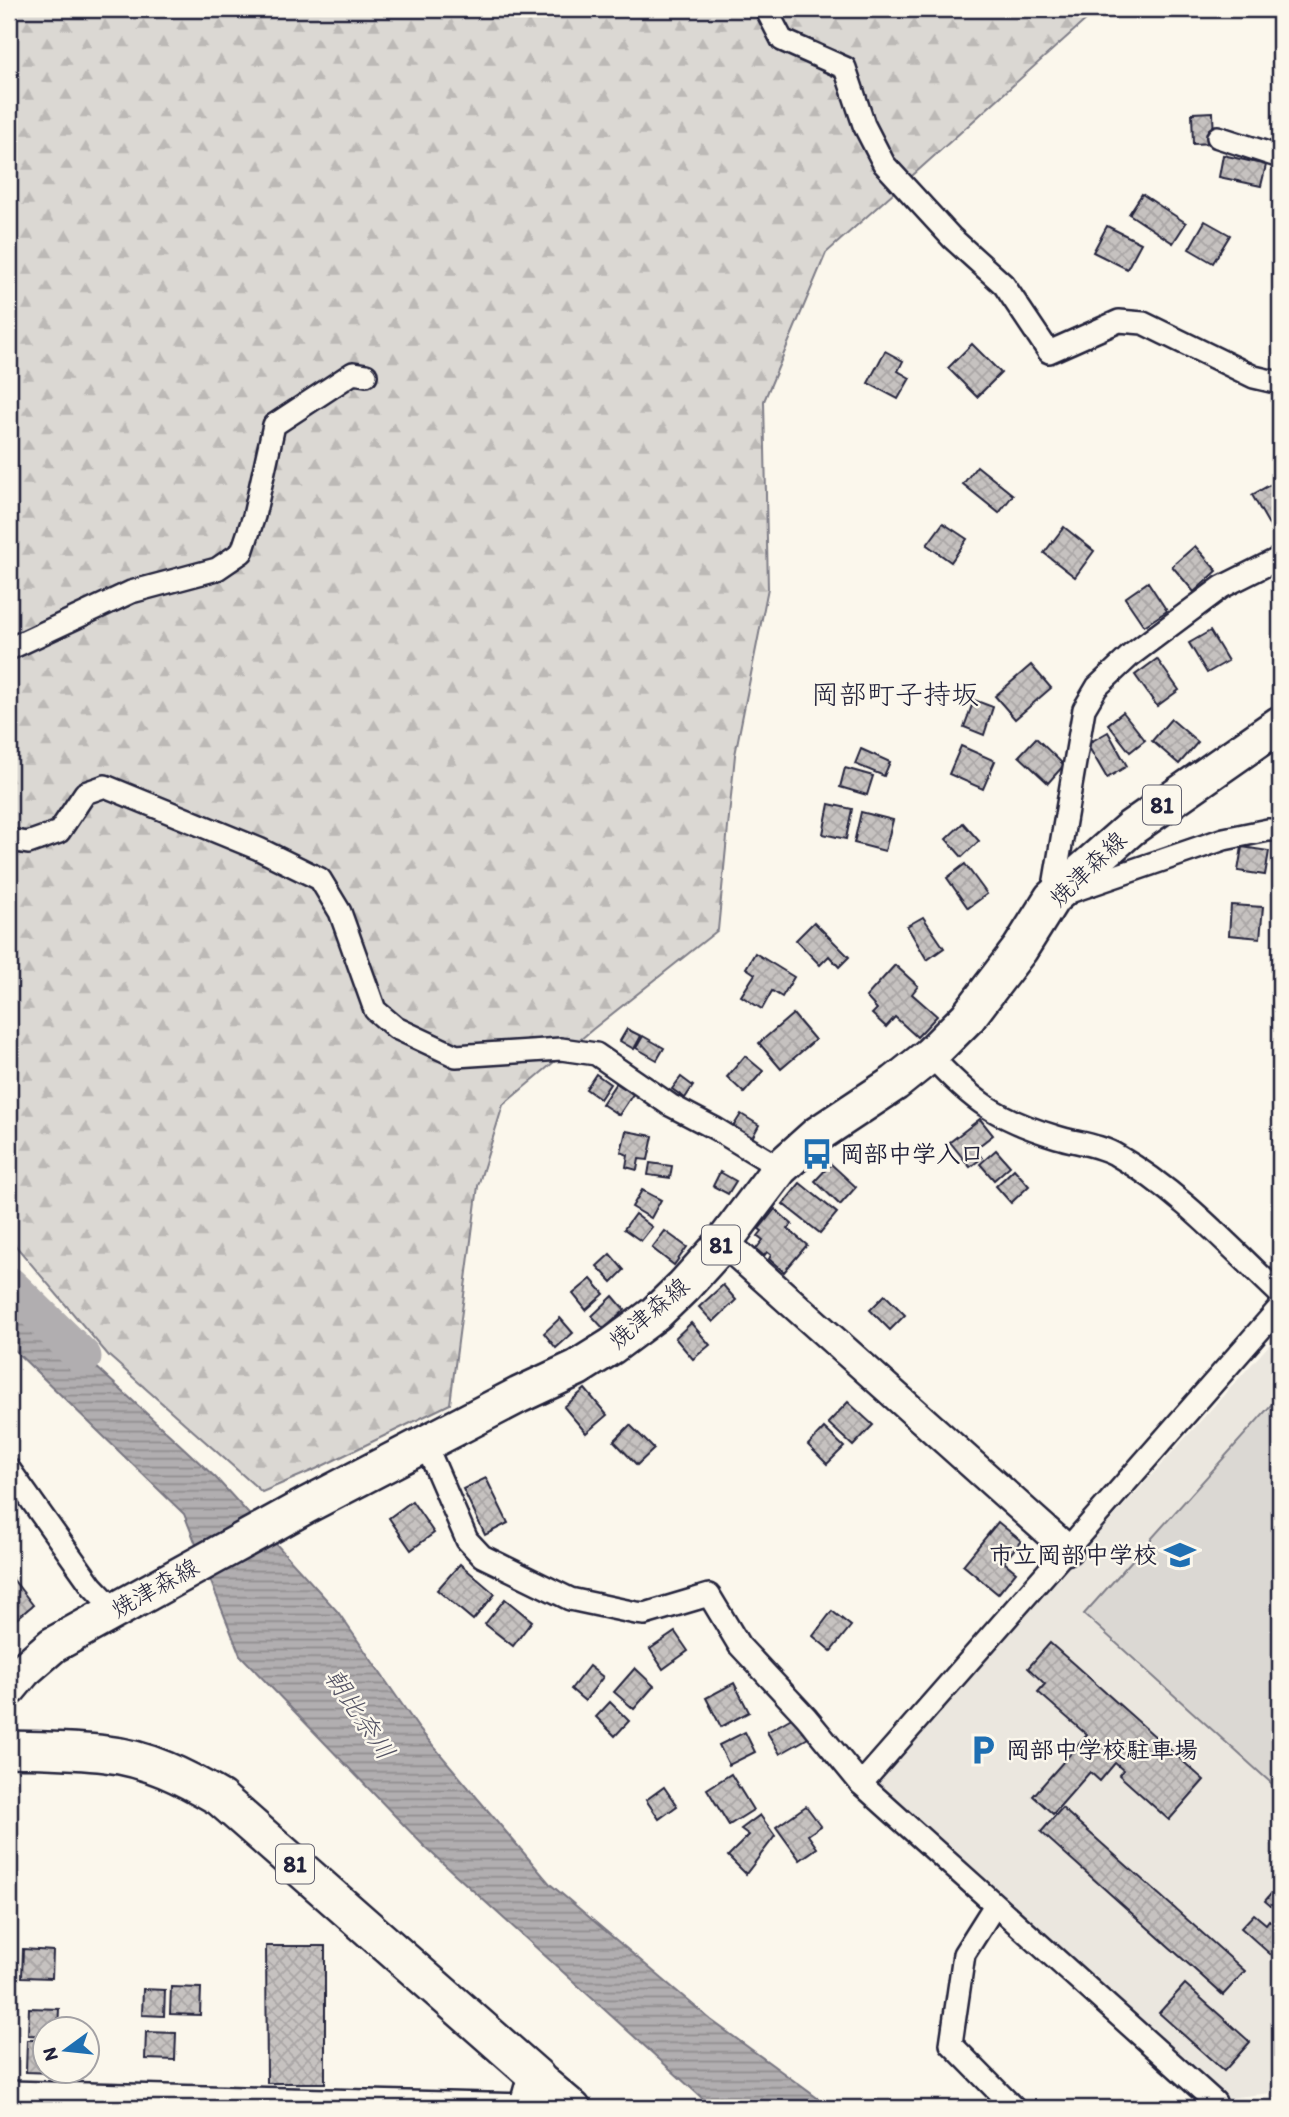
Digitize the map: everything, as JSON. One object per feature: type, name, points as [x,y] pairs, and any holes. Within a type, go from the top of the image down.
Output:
[{"type":"main road","name":"焼津森線","points":[[9,1688],[24,1670],[53,1646],[307,1505],[577,1368],[655,1314],[724,1242],[780,1168],[817,1134],[895,1083],[930,1055],[968,1017],[1020,949],[1052,898],[1131,828],[1280,724]]},
{"type":"main road","name":"81","points":[[9,1749],[107,1754],[143,1762],[183,1777],[220,1798],[530,2096]]},
{"type":"main road","points":[[530,2096],[574,2108]]},
{"type":"street","points":[[769,9],[768,13],[782,40],[845,68],[864,125],[884,164],[952,238],[1004,285],[1049,352],[1119,321],[1143,323],[1254,377],[1280,383]]},
{"type":"street","points":[[1218,137],[1280,157]]},
{"type":"street","points":[[9,649],[131,592],[217,569],[242,552],[254,516],[265,456],[274,425],[354,373],[366,375]]},
{"type":"street","points":[[1280,558],[1222,587],[1131,656],[1097,687],[1084,709],[1052,898],[1224,839],[1280,830]]},
{"type":"street","points":[[9,840],[28,843],[59,832],[85,793],[105,786],[259,849],[320,879],[340,912],[375,1010],[396,1028],[456,1056],[561,1049],[596,1054],[670,1105],[780,1168]]},
{"type":"street","points":[[930,1055],[959,1087],[989,1110],[1029,1128],[1115,1153],[1152,1177],[1280,1294]]},
{"type":"street","points":[[724,1242],[1068,1550]]},
{"type":"street","points":[[861,1784],[1280,1307]]},
{"type":"street","points":[[425,1443],[467,1539],[481,1556],[570,1599],[636,1614],[645,1614],[709,1595],[739,1645],[806,1717],[861,1784],[1215,2102]]},
{"type":"street","points":[[9,1469],[92,1586],[126,1604]]},
{"type":"street","points":[[995,1905],[964,1954],[951,2044],[1014,2108]]},
{"type":"street","points":[[9,2092],[530,2096]]},
{"type":"shaded area","name":"市立岡部中学校","points":[[1280,1333],[1280,2092],[1228,2098],[879,1786],[878,1778]]},
{"type":"green space","points":[[9,9],[1098,9],[826,253],[764,401],[768,588],[735,755],[718,930],[593,1029],[503,1105],[478,1186],[450,1404],[262,1492],[109,1356],[9,1238]]},
{"type":"green space","points":[[1280,1395],[1280,1791],[1084,1614]]},
{"type":"water","points":[[9,1286],[216,1478],[338,1612],[419,1729],[550,1884],[711,2020],[831,2108],[713,2108],[425,1847],[240,1655],[184,1514],[9,1345]]},
{"type":"building","points":[[1213,112],[1214,143],[1193,144],[1192,113]]},
{"type":"building","points":[[1223,155],[1266,165],[1261,186],[1219,177]]},
{"type":"building","points":[[1142,194],[1186,223],[1173,243],[1129,214]]},
{"type":"building","points":[[1205,221],[1230,235],[1213,263],[1189,249]]},
{"type":"building","points":[[1107,226],[1141,243],[1127,269],[1093,252]]},
{"type":"building","points":[[972,344],[1001,373],[977,397],[948,368]]},
{"type":"building","points":[[885,351],[903,361],[898,371],[910,378],[898,399],[868,383]]},
{"type":"building","points":[[977,466],[1013,495],[999,513],[963,484]]},
{"type":"building","points":[[1277,481],[1280,487],[1280,533],[1275,535],[1252,495]]},
{"type":"building","points":[[943,523],[967,539],[951,562],[927,545]]},
{"type":"building","points":[[1064,527],[1094,551],[1075,577],[1044,553]]},
{"type":"building","points":[[1195,546],[1217,571],[1194,592],[1172,566]]},
{"type":"building","points":[[1148,582],[1167,611],[1144,626],[1125,598]]},
{"type":"building","points":[[1210,631],[1228,661],[1207,673],[1189,643]]},
{"type":"building","points":[[1157,659],[1179,690],[1157,706],[1135,675]]},
{"type":"building","points":[[1031,665],[1051,688],[1015,719],[995,696]]},
{"type":"building","points":[[974,700],[993,707],[984,735],[964,727]]},
{"type":"building","points":[[1123,712],[1145,740],[1130,752],[1108,724]]},
{"type":"building","points":[[1171,719],[1198,742],[1179,764],[1152,741]]},
{"type":"building","points":[[1108,732],[1127,766],[1107,778],[1087,744]]},
{"type":"building","points":[[1036,738],[1064,765],[1048,783],[1019,756]]},
{"type":"building","points":[[961,746],[995,761],[983,789],[949,774]]},
{"type":"building","points":[[861,749],[890,762],[884,776],[855,764]]},
{"type":"building","points":[[845,768],[873,776],[867,795],[840,787]]},
{"type":"building","points":[[829,804],[852,809],[846,839],[823,834]]},
{"type":"building","points":[[861,812],[893,820],[885,851],[854,843]]},
{"type":"building","points":[[963,823],[979,841],[962,857],[946,839]]},
{"type":"building","points":[[1242,847],[1269,851],[1265,875],[1238,871]]},
{"type":"building","points":[[965,864],[987,894],[968,908],[947,878]]},
{"type":"building","points":[[1231,905],[1263,907],[1260,938],[1229,935]]},
{"type":"building","points":[[923,917],[944,948],[927,960],[907,926]]},
{"type":"building","points":[[814,922],[849,957],[839,967],[829,956],[820,965],[796,940]]},
{"type":"building","points":[[755,953],[794,977],[782,997],[772,991],[762,1009],[741,996],[755,974],[746,968]]},
{"type":"building","points":[[895,965],[918,986],[912,994],[937,1016],[917,1037],[895,1017],[886,1027],[872,1014],[877,1009],[866,997]]},
{"type":"building","points":[[793,1014],[815,1040],[781,1069],[759,1043]]},
{"type":"building","points":[[627,1029],[641,1036],[634,1049],[620,1041]]},
{"type":"building","points":[[643,1036],[664,1048],[657,1060],[636,1048]]},
{"type":"building","points":[[745,1056],[763,1071],[744,1093],[727,1077]]},
{"type":"building","points":[[596,1074],[610,1084],[600,1099],[586,1089]]},
{"type":"building","points":[[681,1077],[693,1086],[685,1098],[672,1089]]},
{"type":"building","points":[[616,1083],[633,1094],[619,1115],[602,1104]]},
{"type":"building","points":[[741,1114],[759,1125],[752,1138],[733,1127]]},
{"type":"building","points":[[980,1119],[993,1135],[975,1149],[982,1158],[970,1167],[950,1142]]},
{"type":"building","points":[[626,1131],[653,1136],[648,1160],[639,1159],[637,1170],[626,1167],[628,1155],[621,1152]]},
{"type":"building","points":[[996,1150],[1010,1166],[994,1180],[980,1164]]},
{"type":"building","points":[[650,1163],[672,1166],[670,1178],[648,1175]]},
{"type":"building","points":[[831,1164],[856,1187],[840,1205],[815,1181]]},
{"type":"building","points":[[1014,1169],[1029,1186],[1011,1203],[996,1186]]},
{"type":"building","points":[[720,1172],[736,1181],[728,1194],[713,1186]]},
{"type":"building","points":[[800,1183],[837,1213],[820,1233],[783,1204]]},
{"type":"building","points":[[642,1190],[661,1200],[651,1218],[632,1207]]},
{"type":"building","points":[[775,1209],[792,1224],[788,1229],[807,1245],[784,1272],[769,1259],[771,1255],[767,1252],[764,1256],[756,1249],[763,1240],[758,1236],[762,1231],[759,1229]]},
{"type":"building","points":[[635,1214],[652,1227],[641,1241],[624,1229]]},
{"type":"building","points":[[665,1231],[687,1247],[674,1265],[652,1248]]},
{"type":"building","points":[[610,1254],[624,1270],[612,1282],[597,1266]]},
{"type":"building","points":[[591,1279],[604,1294],[586,1310],[573,1294]]},
{"type":"building","points":[[723,1285],[736,1300],[713,1322],[699,1307]]},
{"type":"building","points":[[885,1295],[905,1315],[890,1330],[870,1310]]},
{"type":"building","points":[[613,1296],[625,1310],[604,1329],[592,1316]]},
{"type":"building","points":[[560,1318],[573,1333],[556,1348],[544,1333]]},
{"type":"building","points":[[691,1323],[710,1345],[693,1359],[675,1338]]},
{"type":"building","points":[[585,1389],[607,1415],[586,1433],[564,1407]]},
{"type":"building","points":[[848,1402],[873,1425],[853,1446],[828,1423]]},
{"type":"building","points":[[630,1425],[654,1449],[637,1465],[614,1441]]},
{"type":"building","points":[[824,1428],[844,1447],[827,1464],[808,1445]]},
{"type":"building","points":[[486,1478],[508,1523],[485,1535],[463,1489]]},
{"type":"building","points":[[412,1501],[434,1533],[411,1550],[389,1518]]},
{"type":"building","points":[[998,1522],[1021,1541],[1004,1562],[1016,1572],[998,1594],[963,1565]]},
{"type":"building","points":[[460,1564],[495,1594],[473,1620],[437,1590]]},
{"type":"building","points":[[9,1574],[33,1605],[14,1621],[9,1614]]},
{"type":"building","points":[[505,1599],[532,1621],[513,1646],[485,1624]]},
{"type":"building","points":[[832,1611],[851,1626],[831,1651],[813,1636]]},
{"type":"building","points":[[675,1632],[688,1651],[663,1669],[650,1649]]},
{"type":"building","points":[[1050,1643],[1204,1780],[1169,1820],[1119,1775],[1123,1770],[1115,1763],[1100,1781],[1090,1772],[1053,1814],[1033,1796],[1087,1735],[1038,1692],[1045,1684],[1028,1668]]},
{"type":"building","points":[[589,1666],[603,1677],[585,1701],[571,1689]]},
{"type":"building","points":[[635,1668],[654,1686],[634,1709],[614,1692]]},
{"type":"building","points":[[734,1683],[749,1712],[721,1727],[706,1698]]},
{"type":"building","points":[[610,1702],[629,1721],[615,1736],[596,1717]]},
{"type":"building","points":[[797,1715],[810,1737],[780,1754],[767,1732]]},
{"type":"building","points":[[745,1732],[755,1752],[729,1765],[719,1745]]},
{"type":"building","points":[[731,1774],[753,1810],[729,1825],[707,1789]]},
{"type":"building","points":[[664,1787],[677,1806],[659,1819],[646,1800]]},
{"type":"building","points":[[806,1806],[821,1826],[808,1835],[817,1848],[800,1860],[776,1827]]},
{"type":"building","points":[[1062,1808],[1245,1971],[1223,1995],[1041,1832]]},
{"type":"building","points":[[760,1815],[775,1836],[746,1874],[728,1856],[749,1835],[741,1829]]},
{"type":"building","points":[[1280,1883],[1280,1914],[1265,1901]]},
{"type":"building","points":[[1254,1914],[1266,1924],[1269,1920],[1280,1930],[1280,1963],[1241,1928]]},
{"type":"building","points":[[266,1946],[325,1946],[325,2083],[267,2083]]},
{"type":"building","points":[[23,1949],[53,1951],[52,1978],[22,1977]]},
{"type":"building","points":[[1185,1984],[1250,2042],[1224,2071],[1159,2013]]},
{"type":"building","points":[[171,1987],[201,1988],[200,2015],[170,2014]]},
{"type":"building","points":[[143,1989],[165,1990],[164,2016],[142,2015]]},
{"type":"building","points":[[29,2008],[59,2009],[59,2016],[32,2016],[32,2035],[28,2035]]},
{"type":"building","points":[[146,2032],[176,2033],[175,2060],[145,2059]]},
{"type":"building","points":[[27,2040],[32,2040],[32,2072],[26,2072]]},
{"type":"building","points":[[17,2104],[72,2105],[72,2108],[16,2108]]},
{"type":"waterway","name":"朝比奈川","points":[[9,1285],[83,1357]]},
{"type":"place","name":"岡部中学入口","points":[[817,1154]]},
{"type":"place","name":"市立岡部中学校","points":[[1180,1555]]},
{"type":"place","name":"岡部中学校駐車場","points":[[983,1750]]},
{"type":"district","name":"岡部町子持坂","points":[[895,694]]}]
